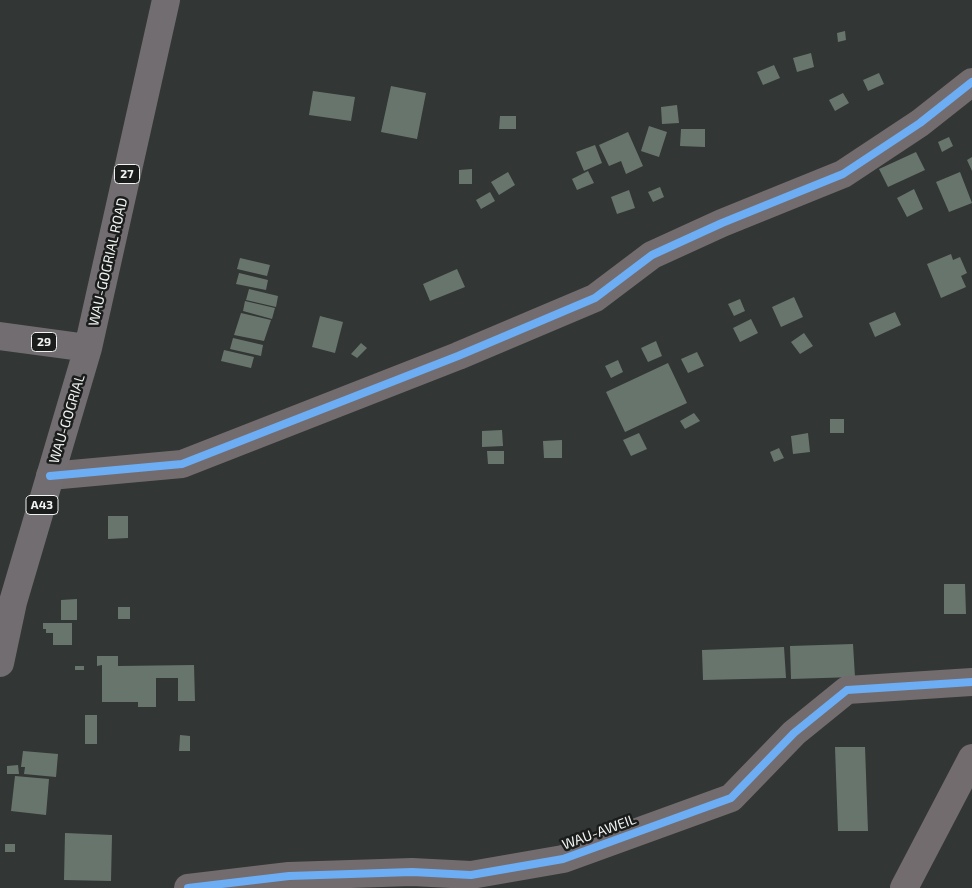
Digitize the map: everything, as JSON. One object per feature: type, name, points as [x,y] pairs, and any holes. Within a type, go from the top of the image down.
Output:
[{"type":"main road","name":"WAU-GOGRIAL ROAD","points":[[88,348],[166,0]]},
{"type":"main road","name":"29","points":[[0,336],[88,348]]},
{"type":"main road","name":"WAU-GOGRIAL","points":[[0,664],[13,602],[88,348]]},
{"type":"street","points":[[50,476],[182,464],[458,356],[595,298],[652,255],[722,223],[843,174],[920,124],[972,82]]},
{"type":"street","name":"WAU-AWEIL","points":[[188,888],[289,876],[412,872],[471,875],[563,859],[731,798],[794,733],[846,690],[972,682]]},
{"type":"street","points":[[904,888],[972,758]]},
{"type":"building","points":[[845,31],[846,40],[838,42],[837,33]]},
{"type":"building","points":[[811,53],[814,67],[797,72],[793,58]]},
{"type":"building","points":[[774,65],[780,78],[763,85],[757,72]]},
{"type":"building","points":[[879,73],[884,84],[868,91],[863,80]]},
{"type":"building","points":[[391,86],[426,93],[417,139],[381,132]]},
{"type":"building","points":[[313,91],[355,97],[351,121],[309,115]]},
{"type":"building","points":[[843,93],[849,103],[835,111],[829,100]]},
{"type":"building","points":[[677,105],[679,123],[662,124],[661,107]]},
{"type":"building","points":[[500,116],[516,116],[516,129],[499,129]]},
{"type":"building","points":[[649,126],[667,132],[659,157],[641,151]]},
{"type":"building","points":[[681,129],[705,129],[705,147],[680,146]]},
{"type":"building","points":[[628,132],[643,166],[626,174],[621,161],[609,166],[599,145]]},
{"type":"building","points":[[949,137],[953,146],[942,152],[938,142]]},
{"type":"building","points":[[595,145],[602,163],[584,171],[576,152]]},
{"type":"building","points":[[916,152],[925,170],[888,187],[879,169]]},
{"type":"building","points":[[972,157],[972,171],[967,160]]},
{"type":"building","points":[[472,169],[472,184],[459,184],[459,170]]},
{"type":"building","points":[[588,171],[594,183],[577,190],[572,179]]},
{"type":"building","points":[[508,172],[515,185],[499,195],[491,182]]},
{"type":"building","points":[[960,172],[972,203],[949,212],[936,182]]},
{"type":"building","points":[[660,187],[664,197],[653,202],[648,192]]},
{"type":"building","points":[[914,189],[923,209],[907,217],[897,198]]},
{"type":"building","points":[[629,190],[635,208],[617,214],[611,197]]},
{"type":"building","points":[[490,192],[495,201],[481,209],[476,200]]},
{"type":"building","points":[[951,254],[953,260],[960,257],[967,273],[961,276],[966,287],[941,298],[927,264]]},
{"type":"building","points":[[240,258],[270,265],[267,276],[237,269]]},
{"type":"building","points":[[457,269],[465,287],[430,301],[423,284]]},
{"type":"building","points":[[239,273],[268,280],[266,290],[236,284]]},
{"type":"building","points":[[249,289],[278,296],[276,307],[246,300]]},
{"type":"building","points":[[794,297],[803,317],[781,327],[772,307]]},
{"type":"building","points":[[740,299],[745,311],[734,316],[728,304]]},
{"type":"building","points":[[245,301],[275,308],[272,319],[243,311]]},
{"type":"building","points":[[895,312],[901,325],[875,337],[869,323]]},
{"type":"building","points":[[241,313],[271,320],[264,341],[234,335]]},
{"type":"building","points":[[320,316],[343,322],[335,353],[312,347]]},
{"type":"building","points":[[751,319],[758,333],[740,342],[733,328]]},
{"type":"building","points":[[804,333],[813,346],[800,354],[791,342]]},
{"type":"building","points":[[233,338],[263,345],[261,356],[230,349]]},
{"type":"building","points":[[656,341],[662,356],[648,362],[641,348]]},
{"type":"building","points":[[361,343],[367,348],[357,358],[351,354]]},
{"type":"building","points":[[224,350],[254,357],[251,368],[221,361]]},
{"type":"building","points":[[697,352],[704,366],[688,373],[681,359]]},
{"type":"building","points":[[618,360],[623,372],[611,378],[605,366]]},
{"type":"building","points":[[668,363],[687,403],[625,432],[606,392]]},
{"type":"building","points":[[694,413],[700,421],[685,429],[680,421]]},
{"type":"building","points":[[830,419],[844,419],[844,433],[830,433]]},
{"type":"building","points":[[502,430],[503,446],[482,447],[482,431]]},
{"type":"building","points":[[639,433],[647,449],[631,456],[623,440]]},
{"type":"building","points":[[808,433],[810,452],[793,454],[791,436]]},
{"type":"building","points":[[562,440],[562,458],[544,458],[543,441]]},
{"type":"building","points":[[779,448],[784,458],[774,462],[770,452]]},
{"type":"building","points":[[487,451],[504,451],[504,464],[488,464]]},
{"type":"building","points":[[108,516],[128,516],[128,538],[108,539]]},
{"type":"building","points":[[944,584],[965,584],[966,614],[944,614]]},
{"type":"building","points":[[77,599],[77,620],[61,620],[61,600]]},
{"type":"building","points":[[118,607],[130,607],[130,619],[118,619]]},
{"type":"building","points":[[43,623],[72,623],[72,645],[53,645],[53,633],[46,633],[46,629],[43,629]]},
{"type":"building","points":[[853,644],[855,677],[791,679],[790,646]]},
{"type":"building","points":[[784,647],[786,678],[703,680],[702,650]]},
{"type":"building","points":[[97,656],[118,656],[118,666],[194,665],[195,701],[178,701],[178,678],[156,678],[156,707],[138,707],[138,702],[102,702],[102,665],[97,666]]},
{"type":"building","points":[[75,666],[84,666],[84,670],[75,670]]},
{"type":"building","points":[[85,715],[97,715],[97,744],[85,744]]},
{"type":"building","points":[[180,735],[190,736],[190,751],[179,751]]},
{"type":"building","points":[[835,747],[865,747],[868,831],[838,831]]},
{"type":"building","points":[[23,751],[58,754],[56,777],[24,774],[25,767],[21,767]]},
{"type":"building","points":[[18,765],[19,774],[7,774],[7,766]]},
{"type":"building","points":[[15,776],[49,779],[46,815],[11,811]]},
{"type":"building","points":[[65,833],[112,835],[111,881],[64,880]]},
{"type":"building","points":[[5,844],[15,844],[15,852],[5,852]]},
{"type":"cycle path","points":[[50,476],[182,464],[458,356],[595,298],[652,255],[722,223],[843,174],[920,123],[972,82]]},
{"type":"cycle path","points":[[188,888],[289,876],[412,872],[471,875],[563,859],[731,798],[794,733],[847,690],[972,682]]}]
